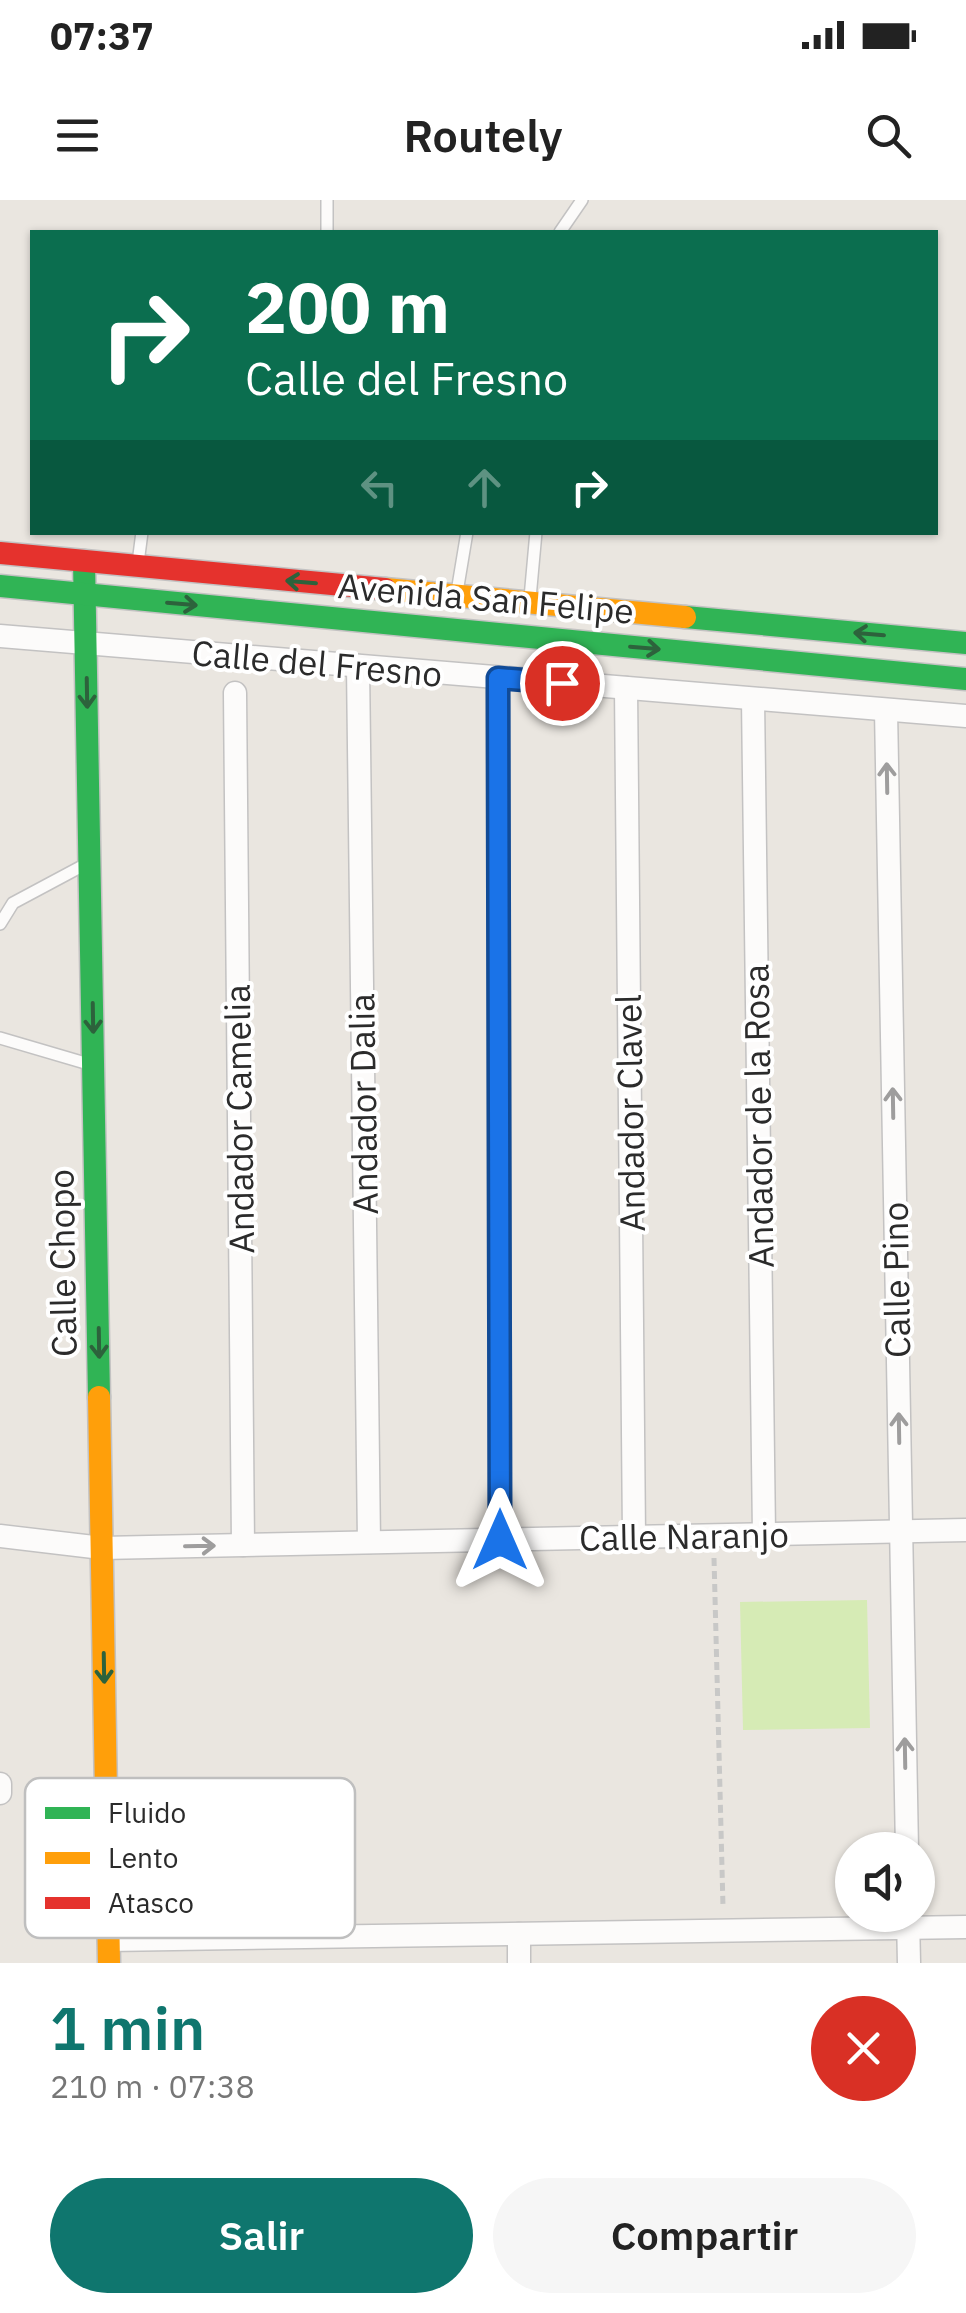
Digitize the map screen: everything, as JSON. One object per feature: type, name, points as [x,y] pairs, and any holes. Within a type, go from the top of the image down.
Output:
[{"type":"main road","name":"Avenida San Felipe","points":[[0,553],[966,644]]},
{"type":"main road","name":"Calle Chopo","points":[[84,561],[106,1778]]},
{"type":"main road","name":"Avenida San Felipe","points":[[0,586],[966,679]]},
{"type":"street","points":[[0,636],[86,644]]},
{"type":"street","name":"Calle del Fresno","points":[[86,644],[966,716]]},
{"type":"street","name":"Andador Dalia","points":[[358,666],[369,1542]]},
{"type":"street","points":[[498,678],[500,1540]]},
{"type":"street","name":"Andador Clavel","points":[[626,688],[634,1537]]},
{"type":"street","name":"Andador Camelia","points":[[235,694],[243,1545]]},
{"type":"street","name":"Andador de la Rosa","points":[[753,698],[764,1534]]},
{"type":"street","name":"Calle Pino","points":[[886,710],[906,1832]]},
{"type":"street","name":"Calle Naranjo","points":[[0,1536],[102,1548],[966,1530]]},
{"type":"street","points":[[0,1784],[0,1793]]},
{"type":"street","points":[[935,1924],[966,1927]]},
{"type":"street","points":[[109,1952],[518,1934],[835,1926]]},
{"type":"street","points":[[908,1932],[908,1963]]},
{"type":"street","points":[[518,1934],[519,1963]]},
{"type":"lane","points":[[326,230],[327,200]]},
{"type":"lane","points":[[561,230],[582,200]]},
{"type":"lane","points":[[138,567],[142,535]]},
{"type":"lane","points":[[456,596],[466,535]]},
{"type":"lane","points":[[529,602],[536,535]]},
{"type":"lane","points":[[0,924],[14,903],[90,862]]},
{"type":"lane","points":[[0,1038],[94,1066]]},
{"type":"path","points":[[713,1536],[724,1931]]},
{"type":"green space","points":[[867,1600],[870,1728],[743,1730],[740,1602]]},
{"type":"traffic: fast","points":[[84,561],[99,1397]]},
{"type":"traffic: fast","points":[[0,586],[966,679]]},
{"type":"traffic: fast","points":[[685,617],[966,643]]},
{"type":"traffic: slow","points":[[385,589],[685,617]]},
{"type":"traffic: slow","points":[[99,1397],[106,1778]]},
{"type":"traffic: slow","points":[[109,1938],[109,1963]]},
{"type":"traffic: jam","points":[[0,553],[385,589]]},
{"type":"route","points":[[500,1540],[498,678],[562,683]]}]
